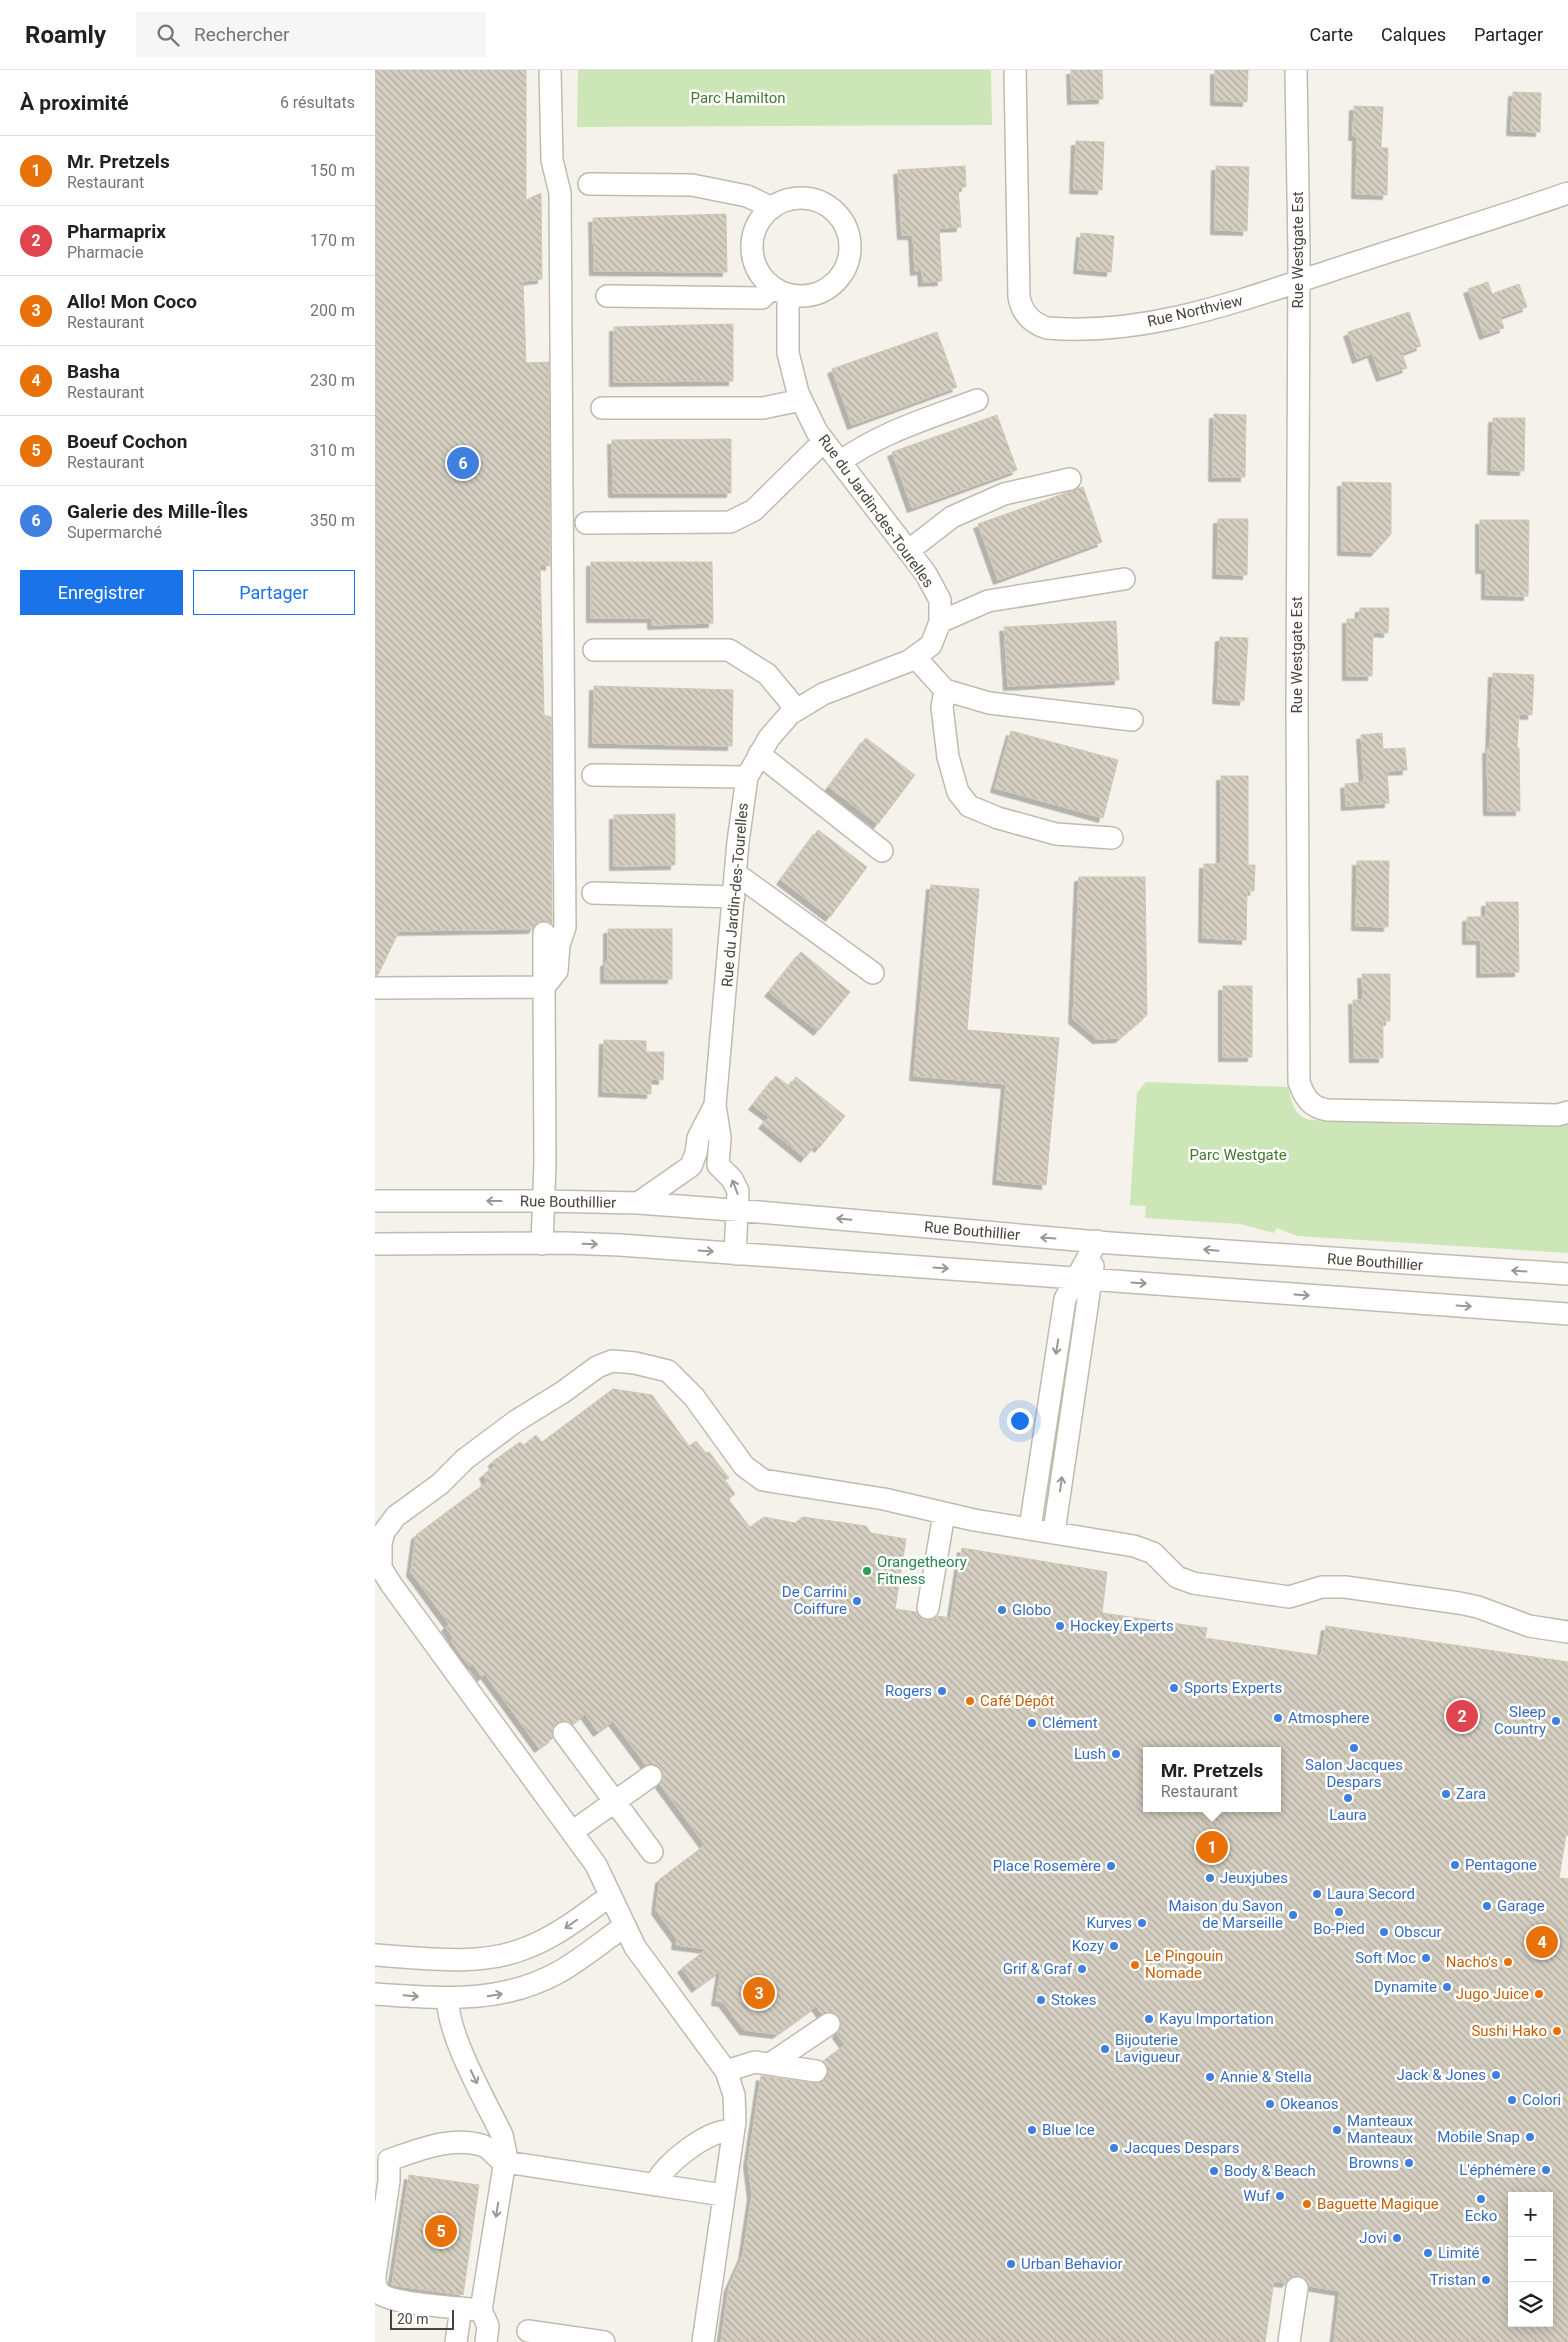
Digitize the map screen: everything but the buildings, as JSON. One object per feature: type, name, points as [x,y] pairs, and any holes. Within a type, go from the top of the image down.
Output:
[{"type":"street","points":[[544,987],[557,970],[559,945],[565,927],[561,193],[552,160],[550,70]]},
{"type":"street","name":"Rue Northview","points":[[1015,70],[1018,283],[1020,305],[1032,321],[1047,328],[1079,328],[1168,320],[1263,294],[1568,193]]},
{"type":"street","name":"Rue Westgate Est","points":[[1296,70],[1299,282],[1297,719],[1299,1082],[1307,1101],[1322,1110],[1558,1115],[1568,1112]]},
{"type":"street","points":[[589,184],[692,185],[747,196],[772,208]]},
{"type":"street","points":[[792,198],[819,200],[834,210],[849,231],[851,248],[848,265],[841,278],[828,289],[812,296],[780,291],[760,275],[753,259],[754,231],[762,216],[772,208],[792,198]]},
{"type":"street","points":[[607,296],[762,298],[780,291]]},
{"type":"street","name":"Rue du Jardin-des-Tourelles","points":[[721,1169],[718,1165],[720,1138],[715,1105],[735,873],[747,777],[769,738],[790,714],[823,694],[887,672],[915,657],[931,645],[940,622],[940,600],[926,574],[817,432],[801,400],[788,353],[780,291]]},
{"type":"street","points":[[602,408],[763,408],[801,400]]},
{"type":"street","points":[[840,462],[856,450],[890,433],[977,400]]},
{"type":"street","points":[[586,522],[730,522],[755,510],[824,441]]},
{"type":"street","points":[[908,551],[952,517],[1004,494],[1070,479]]},
{"type":"street","points":[[940,622],[988,601],[1124,578]]},
{"type":"street","points":[[594,650],[729,650],[767,674],[797,710]]},
{"type":"street","points":[[915,657],[945,690],[989,704],[1132,720]]},
{"type":"street","points":[[945,690],[942,707],[948,757],[958,792],[969,806],[998,818],[1056,834],[1112,838]]},
{"type":"street","points":[[759,754],[882,851]]},
{"type":"street","points":[[593,775],[747,777]]},
{"type":"street","points":[[735,873],[873,973]]},
{"type":"street","points":[[593,893],[734,897]]},
{"type":"street","points":[[541,1244],[545,1154],[544,933]]},
{"type":"street","points":[[375,988],[544,987]]},
{"type":"street","name":"Rue du Jardin-des-Tourelles","points":[[691,1166],[696,1153],[698,1138],[715,1105]]},
{"type":"street","points":[[638,1203],[691,1166],[705,1172],[721,1169],[735,1184],[738,1191],[735,1254]]},
{"type":"street","name":"Rue Bouthillier","points":[[375,1202],[543,1200],[638,1203],[1097,1241],[1568,1274]]},
{"type":"street","points":[[1054,1532],[1083,1279],[1097,1241]]},
{"type":"street","points":[[375,1244],[619,1245],[1568,1314]]},
{"type":"street","points":[[1030,1528],[1065,1299],[1083,1279]]},
{"type":"street","points":[[703,2342],[733,2131],[735,2095],[726,2071],[635,1947],[596,1866],[381,1568],[378,1548],[384,1532],[396,1516],[440,1484],[465,1459],[541,1404],[563,1392],[597,1367],[612,1361],[635,1363],[669,1371],[694,1397],[744,1466],[763,1480],[884,1499],[974,1520],[1054,1532],[1145,1549],[1153,1553],[1177,1577],[1193,1583],[1289,1597],[1322,1587],[1345,1587],[1459,1603],[1478,1607],[1529,1626],[1568,1632]]},
{"type":"street","points":[[928,1608],[944,1514]]},
{"type":"street","points":[[564,1733],[652,1852]]},
{"type":"street","points":[[572,1832],[651,1776]]},
{"type":"street","points":[[375,1955],[467,1958],[506,1954],[525,1949],[546,1939],[610,1896]]},
{"type":"street","points":[[375,1994],[448,1998],[504,1993],[540,1981],[560,1971],[625,1926]]},
{"type":"street","points":[[448,1998],[449,2018],[454,2032],[502,2135],[506,2154],[471,2309],[456,2342]]},
{"type":"street","points":[[770,2064],[829,2024]]},
{"type":"street","points":[[726,2071],[749,2062],[815,2071]]},
{"type":"street","points":[[655,2185],[670,2162],[714,2133],[733,2131]]},
{"type":"street","points":[[485,2342],[488,2326],[471,2309],[388,2298],[377,2289],[375,2276],[389,2181],[389,2160],[451,2143],[482,2145],[488,2148],[498,2159],[505,2162],[723,2195]]},
{"type":"street","points":[[1289,2342],[1297,2288]]},
{"type":"street","points":[[528,2331],[598,2342]]},
{"type":"green space","name":"Parc Hamilton","points":[[578,70],[991,70],[992,125],[577,127]]},
{"type":"green space","name":"Parc Westgate","points":[[1146,1082],[1288,1087],[1298,1113],[1307,1119],[1313,1120],[1436,1125],[1568,1125],[1568,1253],[1297,1236],[1277,1228],[1274,1233],[1240,1224],[1145,1218],[1146,1206],[1130,1205],[1137,1093]]},
{"type":"place","name":"Galerie des Mille-Îles","points":[[463,463]]},
{"type":"place","name":"Orangetheory Fitness","points":[[867,1571]]},
{"type":"place","name":"De Carrini Coiffure","points":[[857,1601]]},
{"type":"place","name":"Globo","points":[[1002,1610]]},
{"type":"place","name":"Hockey Experts","points":[[1060,1626]]},
{"type":"place","name":"Sports Experts","points":[[1174,1688]]},
{"type":"place","name":"Rogers","points":[[942,1691]]},
{"type":"place","name":"Café Dépôt","points":[[970,1701]]},
{"type":"place","name":"Pharmaprix","points":[[1462,1716]]},
{"type":"place","name":"Atmosphere","points":[[1278,1718]]},
{"type":"place","name":"Sleep Country","points":[[1556,1721]]},
{"type":"place","name":"Clément","points":[[1032,1723]]},
{"type":"place","name":"Salon Jacques Despars","points":[[1354,1748]]},
{"type":"place","name":"Lush","points":[[1116,1754]]},
{"type":"place","name":"Zara","points":[[1446,1794]]},
{"type":"place","name":"Laura","points":[[1348,1798]]},
{"type":"place","name":"Mr. Pretzels","points":[[1212,1847]]},
{"type":"place","name":"Pentagone","points":[[1455,1865]]},
{"type":"place","name":"Place Rosemère","points":[[1111,1866]]},
{"type":"place","name":"Jeuxjubes","points":[[1210,1878]]},
{"type":"place","name":"Laura Secord","points":[[1317,1894]]},
{"type":"place","name":"Garage","points":[[1487,1906]]},
{"type":"place","name":"Bo-Pied","points":[[1339,1912]]},
{"type":"place","name":"Maison du Savon de Marseille","points":[[1293,1915]]},
{"type":"place","name":"Kurves","points":[[1142,1923]]},
{"type":"place","name":"Obscur","points":[[1384,1932]]},
{"type":"place","name":"Basha","points":[[1542,1942]]},
{"type":"place","name":"Kozy","points":[[1114,1946]]},
{"type":"place","name":"Soft Moc","points":[[1426,1958]]},
{"type":"place","name":"Nacho's","points":[[1508,1962]]},
{"type":"place","name":"Le Pingouin Nomade","points":[[1135,1965]]},
{"type":"place","name":"Grif & Graf","points":[[1082,1969]]},
{"type":"place","name":"Dynamite","points":[[1447,1987]]},
{"type":"place","name":"Allo! Mon Coco","points":[[759,1993]]},
{"type":"place","name":"Jugo Juice","points":[[1539,1994]]},
{"type":"place","name":"Stokes","points":[[1041,2000]]},
{"type":"place","name":"Kayu Importation","points":[[1149,2019]]},
{"type":"place","name":"Sushi Hako","points":[[1557,2031]]},
{"type":"place","name":"Bijouterie Lavigueur","points":[[1105,2049]]},
{"type":"place","name":"Jack & Jones","points":[[1496,2075]]},
{"type":"place","name":"Annie & Stella","points":[[1210,2077]]},
{"type":"place","name":"Colori","points":[[1512,2100]]},
{"type":"place","name":"Okeanos","points":[[1270,2104]]},
{"type":"place","name":"Blue Ice","points":[[1032,2130]]},
{"type":"place","name":"Manteaux Manteaux","points":[[1337,2130]]},
{"type":"place","name":"Mobile Snap","points":[[1530,2137]]},
{"type":"place","name":"Jacques Despars","points":[[1114,2148]]},
{"type":"place","name":"Browns","points":[[1409,2163]]},
{"type":"place","name":"L'éphémère","points":[[1546,2170]]},
{"type":"place","name":"Body & Beach","points":[[1214,2171]]},
{"type":"place","name":"Wuf","points":[[1280,2196]]},
{"type":"place","name":"Ecko","points":[[1481,2199]]},
{"type":"place","name":"Baguette Magique","points":[[1307,2204]]},
{"type":"place","name":"Boeuf Cochon","points":[[441,2231]]},
{"type":"place","name":"Jovi","points":[[1397,2238]]},
{"type":"place","name":"Limité","points":[[1428,2253]]},
{"type":"place","name":"Urban Behavior","points":[[1011,2264]]},
{"type":"place","name":"Tristan","points":[[1486,2280]]}]
